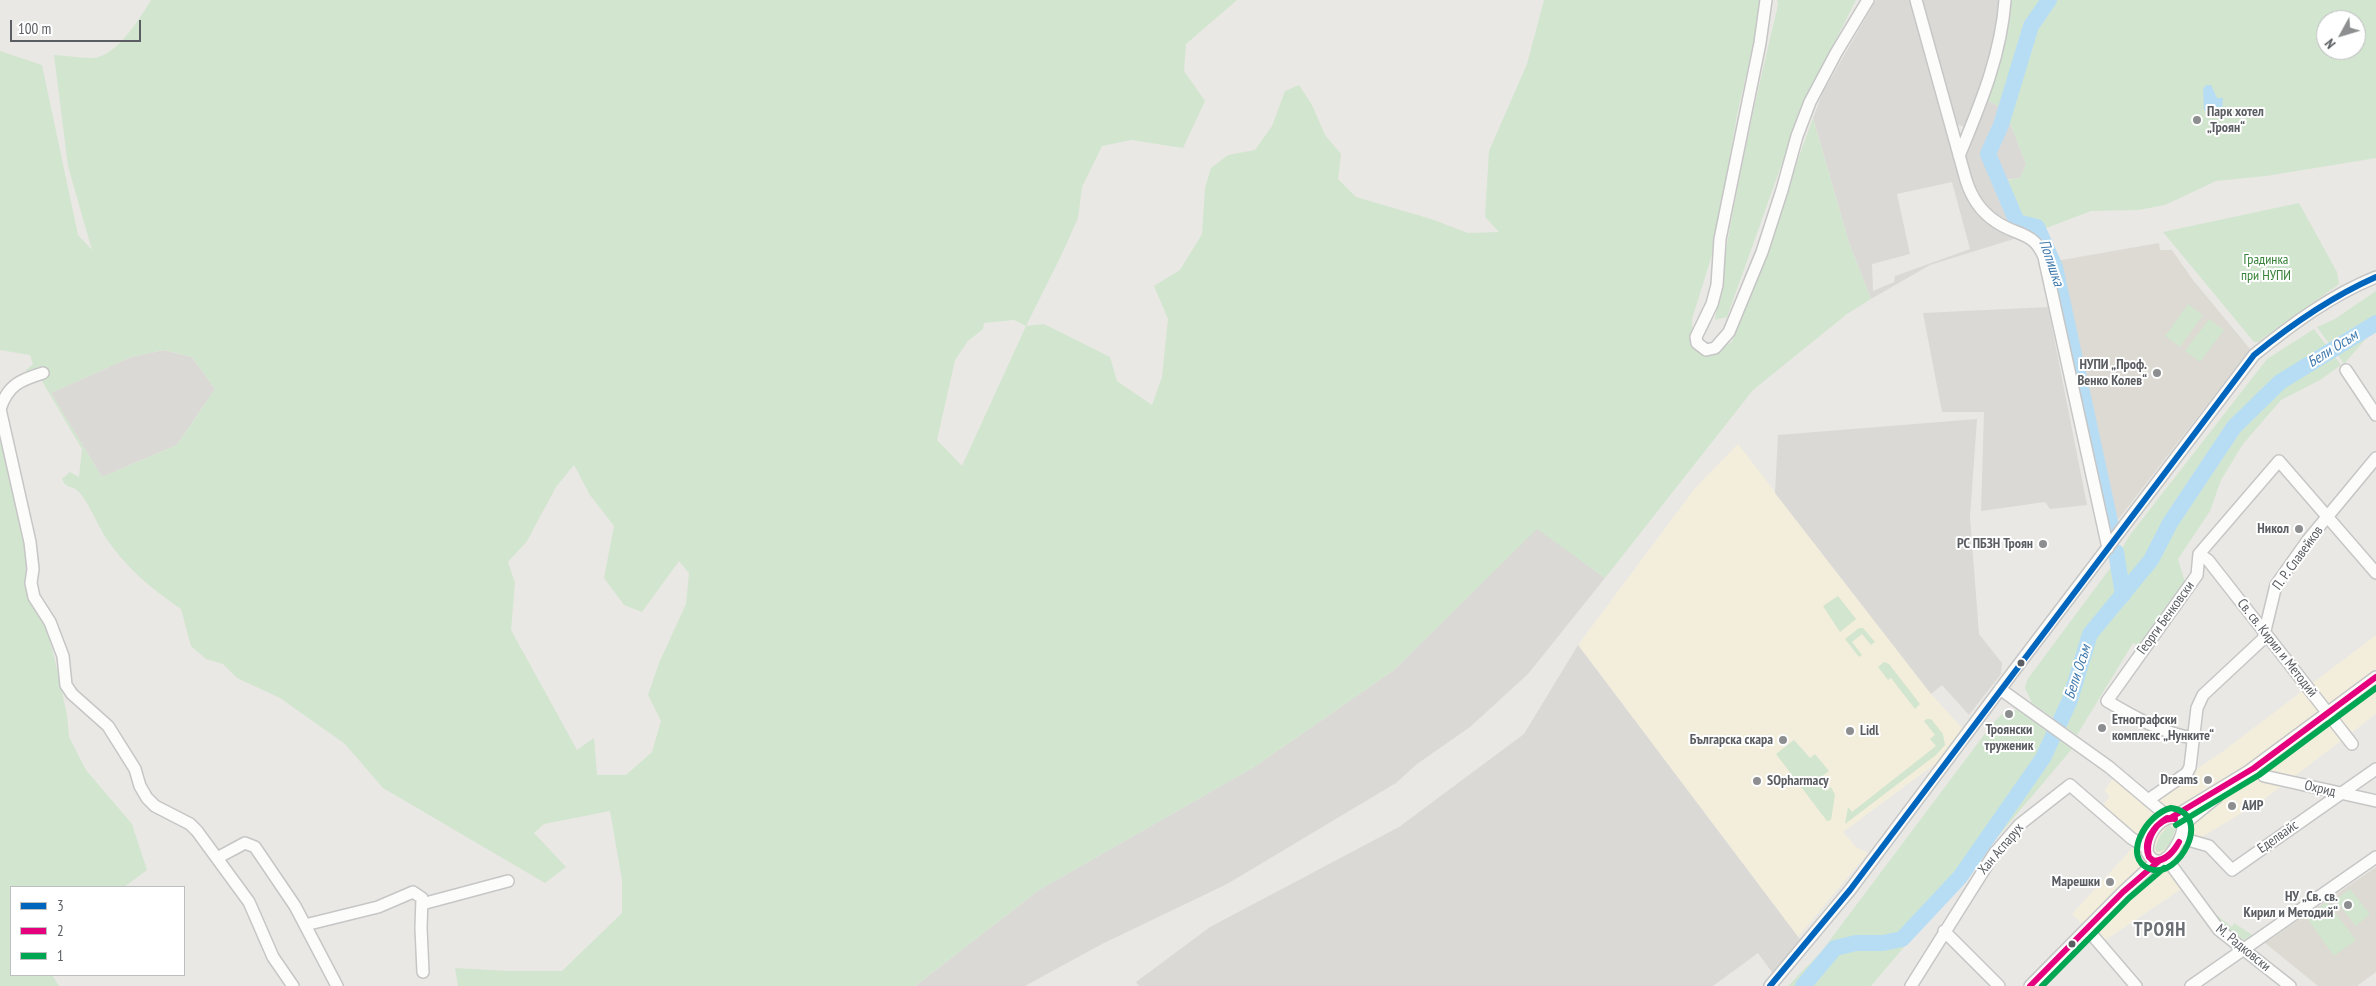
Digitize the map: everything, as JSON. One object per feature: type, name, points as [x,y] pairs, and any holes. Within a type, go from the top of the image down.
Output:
[{"type":"street","points":[[1766,0],[1760,43],[1720,239],[1717,285],[1712,304],[1696,337],[1697,343],[1706,350],[1714,348],[1729,332],[1762,252],[1797,136],[1810,102],[1836,53],[1868,0]]},
{"type":"street","points":[[1916,0],[1969,188],[1983,210],[1995,222],[2034,239],[2044,257],[2108,548]]},
{"type":"street","points":[[1959,156],[1993,70],[2002,33],[2005,0]]},
{"type":"street","points":[[1770,986],[1850,890],[2254,355],[2306,316],[2348,288],[2376,277]]},
{"type":"street","points":[[2346,370],[2376,415]]},
{"type":"street","points":[[43,373],[25,378],[12,386],[4,395],[0,409],[30,542],[33,569],[31,583],[34,597],[50,622],[63,656],[66,685],[72,694],[108,726],[135,769],[140,786],[147,798],[156,806],[190,824],[217,858],[249,902],[273,957],[293,986]]},
{"type":"street","name":"П. Р. Славейков","points":[[2148,800],[2187,773],[2197,708],[2203,695],[2263,639],[2276,585],[2308,540],[2376,458]]},
{"type":"street","points":[[2199,554],[2279,461],[2376,573]]},
{"type":"street","name":"Св. св. Кирил и Методий","points":[[2199,554],[2208,560],[2352,744]]},
{"type":"street","name":"Георги Бенковски","points":[[2193,738],[2180,736],[2148,724],[2107,702],[2197,575],[2199,554]]},
{"type":"street","points":[[2030,986],[2123,892],[2150,867],[2174,851],[2190,819],[2254,768],[2376,677]]},
{"type":"street","points":[[2000,689],[2136,789],[2161,812],[2181,822],[2182,833]]},
{"type":"street","points":[[2123,892],[2139,869],[2155,828],[2161,822],[2254,768]]},
{"type":"street","name":"Еделвайс","points":[[2182,833],[2208,846],[2232,870],[2375,771]]},
{"type":"street","name":"Охрид","points":[[2264,776],[2376,801]]},
{"type":"street","name":"Хан Аспарух","points":[[1911,986],[1979,875],[2009,836],[2043,805],[2070,785],[2147,850]]},
{"type":"street","points":[[2136,789],[2153,812],[2155,828]]},
{"type":"street","points":[[217,858],[245,843],[255,847],[306,924],[337,986]]},
{"type":"street","name":"М. Радковски","points":[[2147,850],[2153,860],[2162,860],[2219,930],[2290,986]]},
{"type":"street","points":[[2191,986],[2376,857]]},
{"type":"street","points":[[422,904],[508,881]]},
{"type":"street","points":[[306,924],[378,907],[413,892],[420,896],[422,904],[423,972]]},
{"type":"street","points":[[2087,929],[2136,986]]},
{"type":"street","points":[[1944,931],[1999,986]]},
{"type":"shaded area","points":[[1876,0],[1913,0],[1958,138],[1968,146],[1987,100],[2005,110],[2026,164],[2020,178],[2003,180],[2015,214],[2033,233],[1930,265],[1871,299],[1849,243],[1813,118],[1823,92]],"holes":[[[1952,182],[1970,249],[1895,276],[1894,282],[1873,291],[1872,264],[1910,254],[1897,194]]]},
{"type":"shaded area","points":[[1920,0],[1998,0],[1997,37],[1991,62],[1965,127],[1958,125]]},
{"type":"shaded area","name":"НУПИ „Проф. Венко Колев“","points":[[2159,243],[2160,250],[2172,250],[2193,280],[2250,349],[2114,525],[2110,491],[2056,261]]},
{"type":"shaded area","points":[[2048,307],[2087,505],[2050,509],[2045,502],[1981,511],[1984,412],[1942,412],[1923,313]]},
{"type":"shaded area","points":[[164,350],[192,357],[215,389],[177,445],[102,477],[51,393],[131,357]]},
{"type":"shaded area","points":[[1977,419],[1970,517],[1979,634],[2002,663],[2001,674],[1969,715],[1942,685],[1931,694],[1775,493],[1778,435]]},
{"type":"shaded area","points":[[1738,444],[1931,694],[1963,729],[1939,761],[1843,832],[1856,847],[1868,853],[1798,937],[1578,645],[1695,488]]},
{"type":"shaded area","points":[[1537,528],[1605,578],[1528,674],[1470,727],[1417,764],[1396,783],[1227,884],[1102,944],[1025,986],[915,986],[1039,890],[1254,767],[1394,670]]},
{"type":"shaded area","points":[[2376,635],[2376,714],[2262,801],[2195,841],[2182,841],[2165,862],[2183,888],[2101,943],[2072,914],[2136,844],[2099,811],[2109,797],[2105,790],[2114,777],[2151,800],[2222,752]]},
{"type":"shaded area","points":[[1578,645],[1802,942],[1774,975],[1758,953],[1713,986],[1139,986],[1136,982],[1210,927],[1399,827],[1524,734]]},
{"type":"shaded area","name":"НУ „Св. св. Кирил и Методий“","points":[[2376,867],[2376,972],[2357,986],[2318,986],[2265,943]]},
{"type":"green space","points":[[151,0],[1237,0],[1186,44],[1184,71],[1205,101],[1183,148],[1131,140],[1102,146],[1082,187],[1078,218],[1026,326],[1044,324],[1110,357],[1117,381],[1152,405],[1162,377],[1168,319],[1154,286],[1180,270],[1202,234],[1205,188],[1211,168],[1228,155],[1255,150],[1272,126],[1285,91],[1299,85],[1312,105],[1325,135],[1341,154],[1338,179],[1356,197],[1431,219],[1468,233],[1499,232],[1485,217],[1489,151],[1527,64],[1544,0],[1760,0],[1758,23],[1737,115],[1715,245],[1692,319],[1693,347],[1708,354],[1732,342],[1813,118],[1849,243],[1871,299],[1847,314],[1753,390],[1605,578],[1537,529],[1394,670],[1254,767],[1039,890],[915,986],[458,986],[455,968],[508,971],[562,971],[622,913],[622,880],[610,811],[544,824],[534,833],[566,867],[545,883],[383,788],[345,744],[280,698],[237,678],[223,664],[206,659],[191,646],[181,609],[129,567],[104,535],[82,496],[62,479],[70,472],[79,477],[82,449],[39,376],[25,371],[33,364],[30,355],[0,350],[0,51],[42,65],[78,235],[92,250],[68,166],[54,55],[89,58],[106,54],[121,42],[135,25]],"holes":[[[1014,320],[1026,326],[962,466],[937,440],[955,360],[968,341],[983,329],[984,323]],[[164,350],[192,357],[215,389],[177,445],[102,477],[51,393],[131,357]],[[574,465],[590,495],[614,526],[604,578],[624,605],[642,612],[679,561],[689,573],[686,604],[659,663],[648,695],[661,721],[652,752],[626,775],[597,775],[594,738],[577,750],[511,630],[515,583],[508,562],[527,541],[556,487]]]},
{"type":"green space","points":[[1777,0],[1856,0],[1818,75],[1786,152],[1727,317],[1715,320],[1735,201],[1778,5]]},
{"type":"green space","points":[[2010,0],[2376,0],[2376,158],[2266,176],[2216,181],[2165,205],[2139,210],[2091,211],[2033,233],[2015,214],[2003,181],[2020,178],[2026,164],[2005,110],[1987,100],[2007,36]]},
{"type":"green space","name":"Градинка при НУПИ","points":[[2299,203],[2337,272],[2339,284],[2258,342],[2254,342],[2163,232]]},
{"type":"green space","points":[[2056,261],[2110,491],[2114,525],[2110,528],[2046,262]]},
{"type":"green space","points":[[2376,291],[2376,327],[2344,364],[2317,327],[2335,319]]},
{"type":"green space","points":[[2188,304],[2203,315],[2180,347],[2165,336]]},
{"type":"green space","points":[[2209,319],[2224,330],[2200,362],[2185,351]]},
{"type":"green space","points":[[2314,329],[2341,365],[2320,380],[2281,400],[2243,444],[2221,480],[2210,511],[2178,559],[2187,589],[2144,649],[2133,643],[2077,735],[2032,703],[2025,688],[2027,680],[2111,567],[2130,535],[2267,359]]},
{"type":"green space","points":[[0,437],[58,673],[67,715],[69,737],[86,770],[132,824],[147,870],[125,886],[10,886],[10,976],[53,976],[59,986],[0,986]]},
{"type":"green space","points":[[1838,596],[1856,619],[1840,632],[1823,606]]},
{"type":"green space","points":[[1859,628],[1863,628],[1875,642],[1871,645],[1862,634],[1852,642],[1862,655],[1859,657],[1845,639]]},
{"type":"green space","points":[[1884,662],[1889,664],[1920,704],[1915,709],[1891,678],[1888,680],[1878,667]]},
{"type":"green space","points":[[2016,709],[2072,749],[1871,986],[1788,986],[1821,952],[1993,723],[2002,714],[2009,718]]},
{"type":"green space","points":[[1931,719],[1943,734],[1945,745],[1936,755],[1845,824],[1848,807],[1852,812],[1936,746],[1930,739],[1935,735],[1924,721]]},
{"type":"green space","points":[[1794,740],[1810,758],[1815,754],[1829,771],[1817,780],[1826,791],[1831,787],[1835,795],[1831,820],[1827,821],[1776,754]]},
{"type":"green space","points":[[2169,825],[2175,829],[2171,841],[2164,850],[2157,852],[2155,848],[2160,835]]},
{"type":"green space","points":[[2350,889],[2370,914],[2356,926],[2335,900]]},
{"type":"green space","points":[[2327,902],[2356,940],[2334,956],[2306,917]]},
{"type":"green space","points":[[2214,913],[2232,927],[2234,923],[2254,936],[2246,940],[2236,937],[2223,926]]},
{"type":"water","points":[[2206,85],[2211,85],[2217,98],[2223,98],[2222,110],[2218,107],[2210,108],[2207,112],[2204,110],[2203,89]]},
{"type":"waterway","name":"Попишка","points":[[2049,0],[2031,26],[2001,125],[1988,154],[2017,222],[2037,227],[2055,267],[2111,526]]},
{"type":"waterway","name":"Бели Осъм","points":[[1803,986],[1835,948],[1856,943],[1883,943],[1902,939],[1960,877],[2043,758],[2070,700],[2090,634],[2151,560],[2170,523],[2234,427],[2280,382],[2376,323]]},
{"type":"waterway","name":"Попишка","points":[[2116,552],[2123,595]]},
{"type":"transit line","name":"3","points":[[1770,986],[1850,890],[2254,355],[2312,312],[2343,293],[2376,277]]},
{"type":"transit line","name":"2","points":[[2172,817],[2254,768],[2376,677]]},
{"type":"transit line","name":"1","points":[[2176,825],[2259,775],[2376,688]]},
{"type":"transit line","name":"1","points":[[2171,808],[2184,813],[2190,822],[2191,833],[2188,845],[2172,865],[2161,870],[2150,869],[2142,863],[2138,856],[2137,846],[2140,837],[2153,819],[2171,808]]},
{"type":"transit line","name":"2","points":[[2149,857],[2147,845],[2150,834],[2167,818],[2175,819]]},
{"type":"transit line","name":"2","points":[[2149,857],[2150,837],[2153,831],[2162,822],[2168,819],[2175,819]]},
{"type":"transit line","name":"2","points":[[2149,857],[2154,861],[2162,859],[2172,852],[2179,842]]},
{"type":"transit line","name":"2","points":[[2149,857],[2153,861],[2161,860],[2172,853],[2179,842]]},
{"type":"transit line","name":"2","points":[[2030,986],[2123,892],[2159,861]]},
{"type":"transit line","name":"1","points":[[2042,986],[2129,898],[2164,868]]},
{"type":"place","name":"Парк хотел „Троян“","points":[[2197,120]]},
{"type":"place","name":"НУПИ „Проф. Венко Колев“","points":[[2157,373]]},
{"type":"place","name":"Никол","points":[[2299,529]]},
{"type":"place","name":"РС ПБЗН Троян","points":[[2043,544]]},
{"type":"place","name":"Троянски труженик","points":[[2009,714]]},
{"type":"place","name":"Етнографски комплекс „Нунките“","points":[[2102,728]]},
{"type":"place","name":"Lidl","points":[[1850,731]]},
{"type":"place","name":"Българска скара","points":[[1783,740]]},
{"type":"place","name":"Dreams","points":[[2208,780]]},
{"type":"place","name":"SOpharmacy","points":[[1757,781]]},
{"type":"place","name":"АИР","points":[[2232,806]]},
{"type":"place","name":"Марешки","points":[[2110,882]]},
{"type":"place","name":"НУ „Св. св. Кирил и Методий“","points":[[2348,905]]},
{"type":"district","name":"ТРОЯН","points":[[2160,931]]}]
